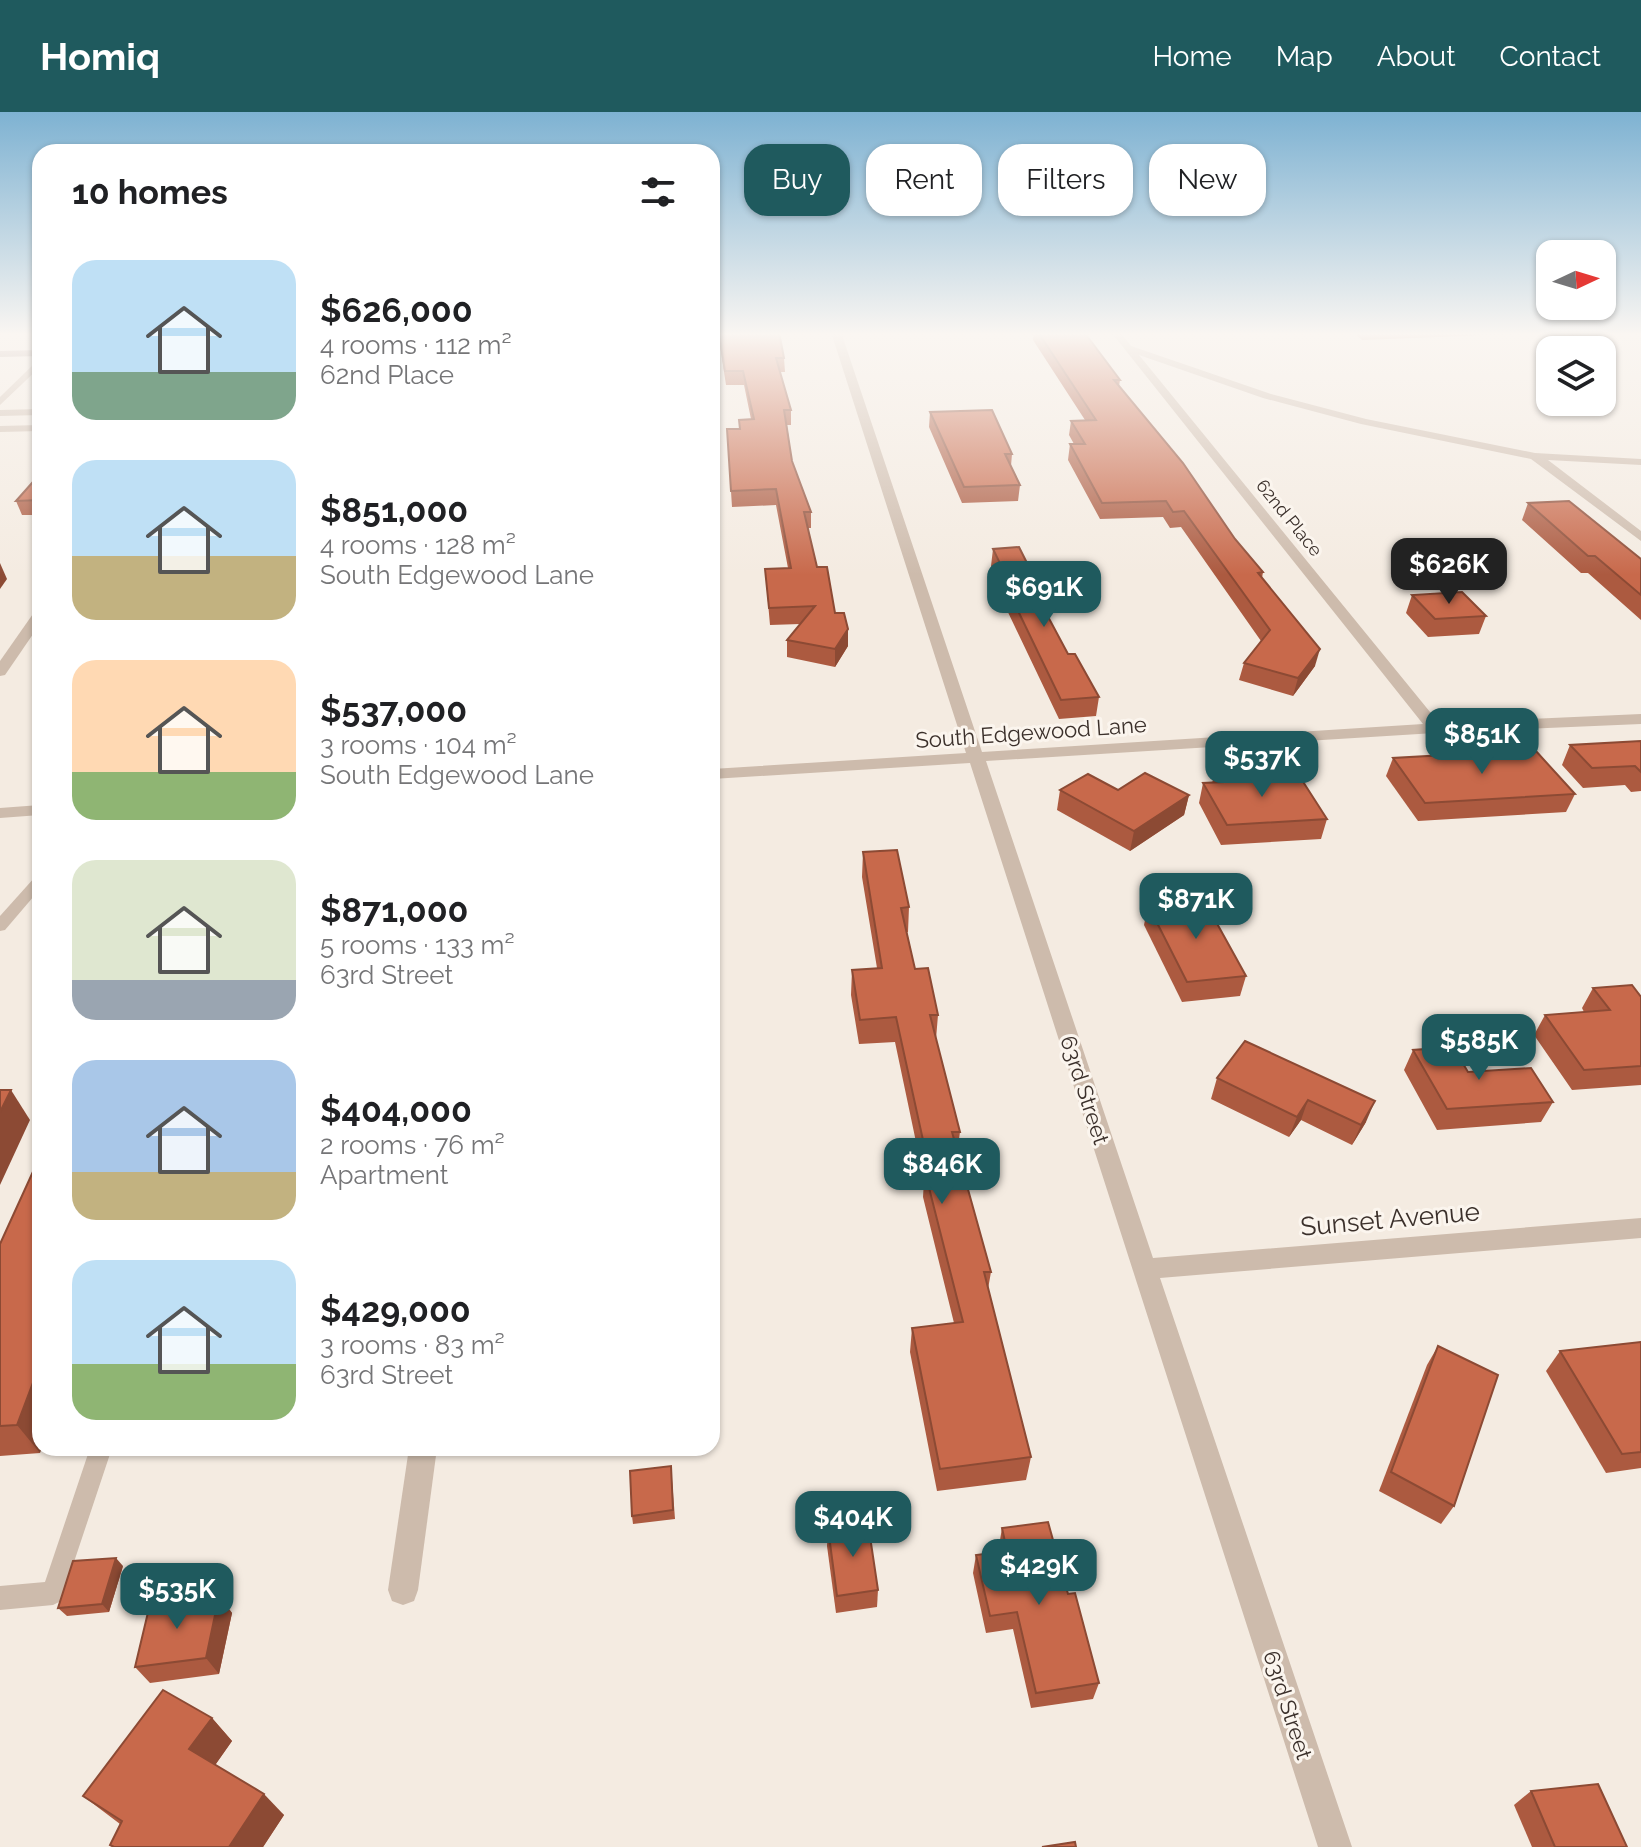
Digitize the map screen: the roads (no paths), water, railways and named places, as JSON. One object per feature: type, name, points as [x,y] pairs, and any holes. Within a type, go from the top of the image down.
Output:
[{"type":"street","name":"63rd Street","points":[[862,413],[1335,1847]]},
{"type":"street","name":"62nd Place","points":[[1180,413],[1435,728]]},
{"type":"street","points":[[1331,413],[1535,456],[1641,462]]},
{"type":"street","points":[[1535,456],[1641,537]]},
{"type":"street","points":[[0,672],[32,626]]},
{"type":"street","name":"South Edgewood Lane","points":[[720,774],[1435,728],[1641,719]]},
{"type":"street","points":[[0,813],[32,811]]},
{"type":"street","name":"Sunset Avenue","points":[[1144,1269],[1641,1228]]},
{"type":"street","points":[[403,1590],[422,1456]]},
{"type":"lane","points":[[0,429],[32,428]]},
{"type":"lane","points":[[0,926],[32,889]]},
{"type":"lane","points":[[0,1598],[53,1593],[98,1456]]}]
